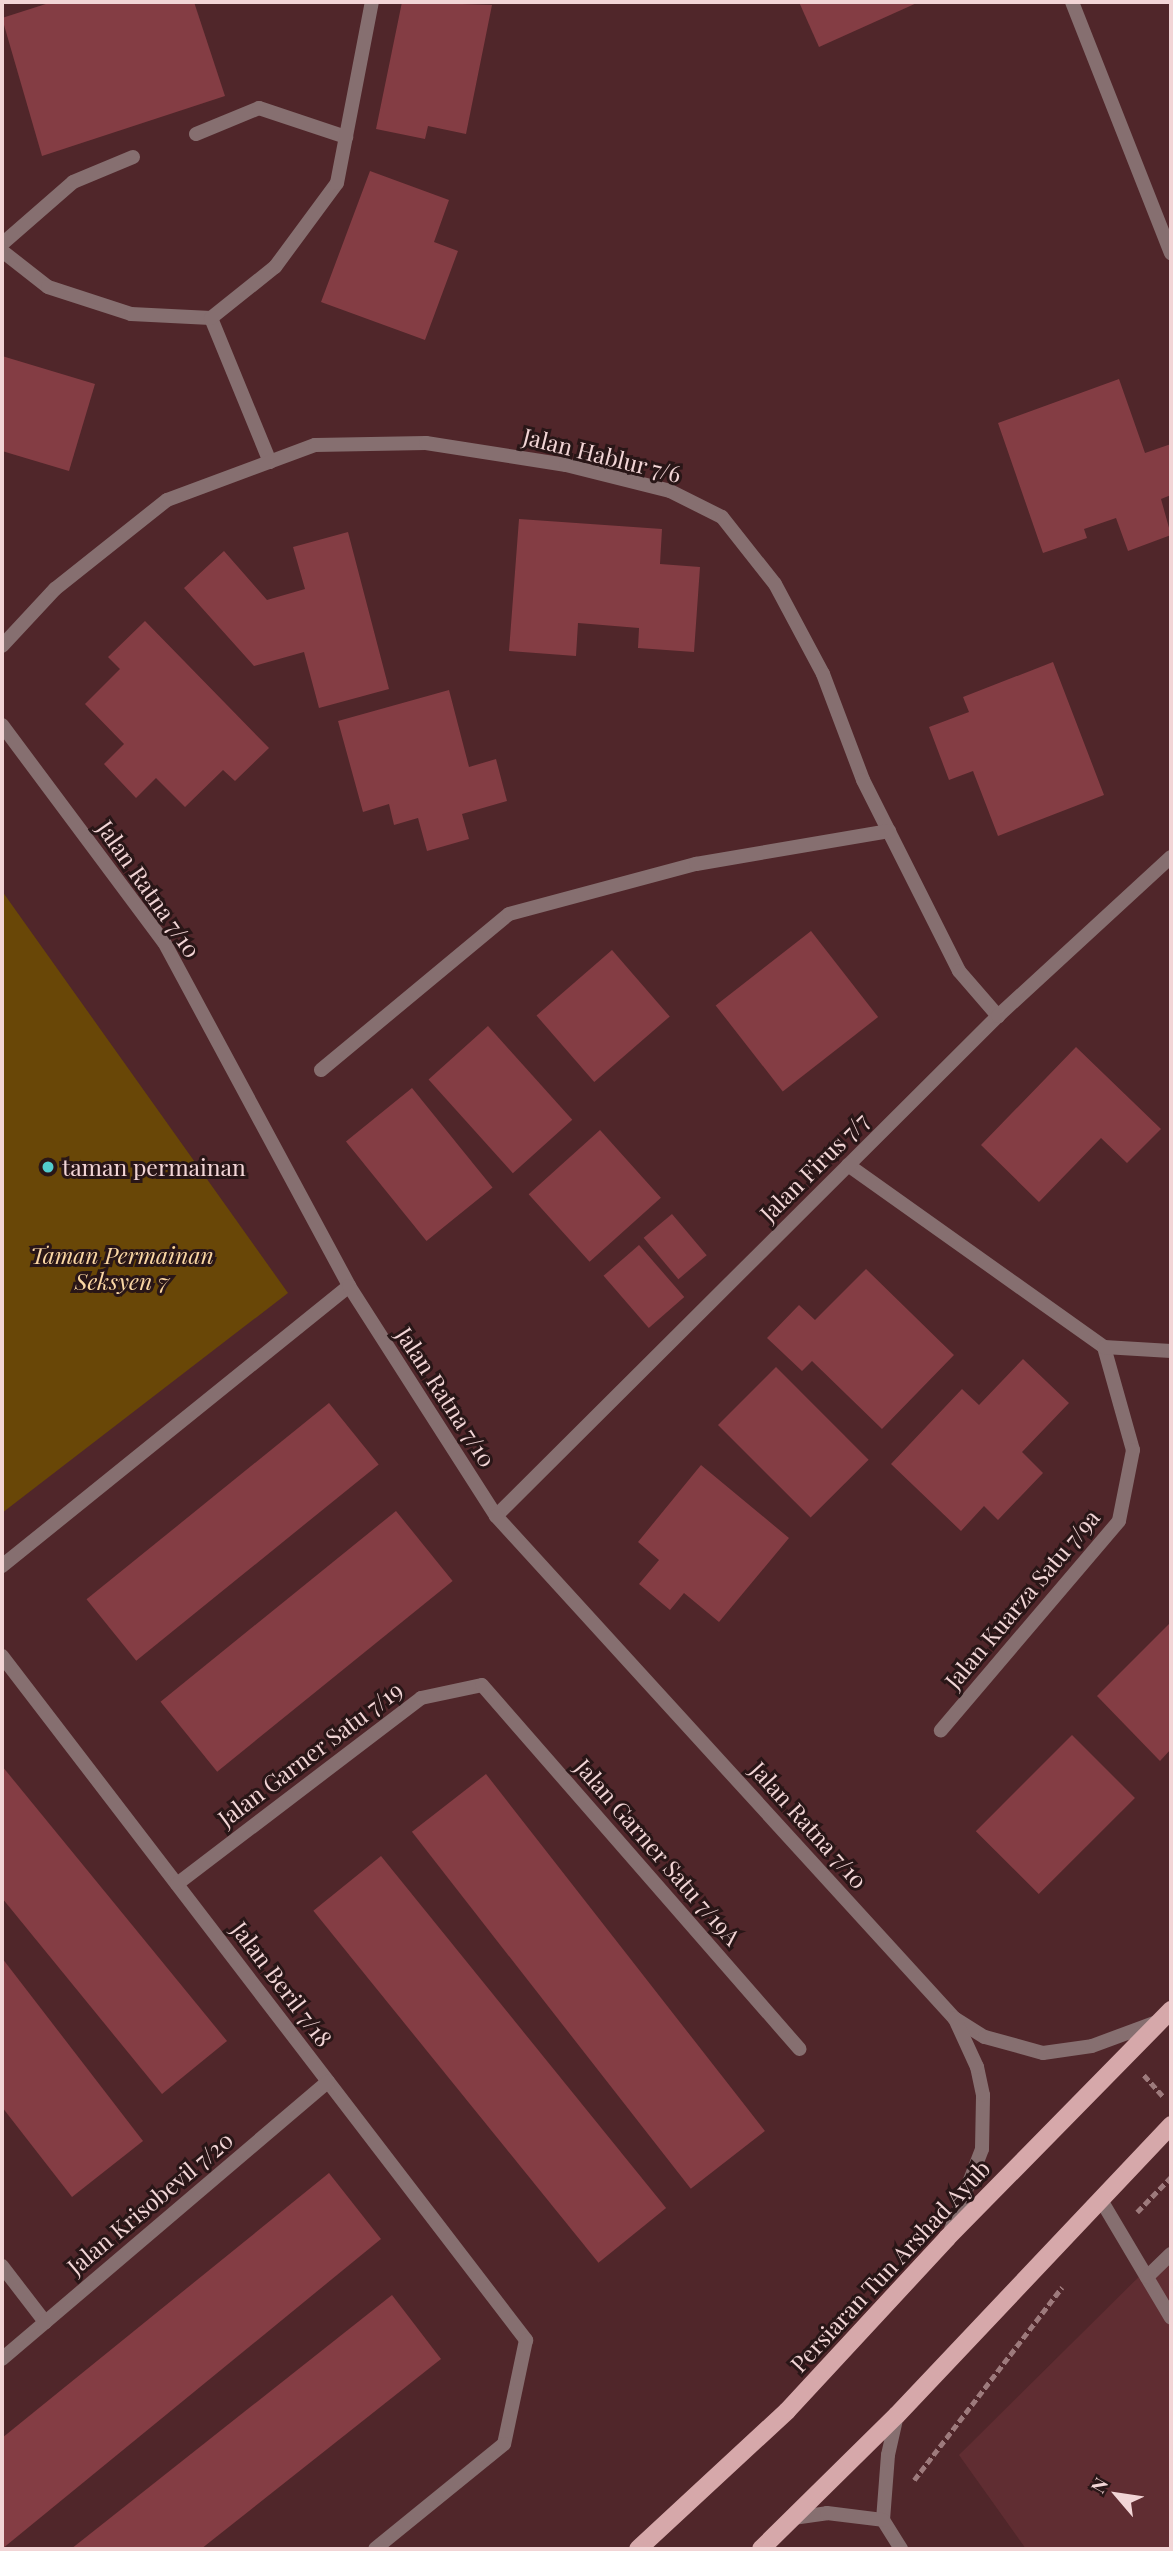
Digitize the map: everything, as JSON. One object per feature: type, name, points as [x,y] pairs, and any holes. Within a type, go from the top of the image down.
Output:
[{"type":"main road","name":"Persiaran Tun Arshad Ayub","points":[[638,2549],[787,2411],[947,2238],[1166,2015]]},
{"type":"main road","points":[[761,2549],[897,2415],[1171,2125]]},
{"type":"street","points":[[2,251],[48,287],[131,314],[211,318],[275,267],[337,183],[372,2]]},
{"type":"street","points":[[1072,2],[1171,253]]},
{"type":"street","points":[[196,134],[259,108],[346,137]]},
{"type":"street","points":[[2,244],[73,182],[133,157]]},
{"type":"street","points":[[211,318],[270,462]]},
{"type":"street","name":"Jalan Hablur 7/6","points":[[2,646],[55,589],[167,500],[315,444],[426,443],[566,465],[670,491],[722,517],[775,584],[811,652],[889,831],[959,971],[998,1016]]},
{"type":"street","name":"Jalan Ratna 7/10","points":[[2,725],[164,942],[349,1286],[496,1516],[954,2018],[985,2037],[1043,2053],[1092,2046],[1166,2015]]},
{"type":"street","points":[[321,1070],[509,915],[696,864],[889,831]]},
{"type":"street","name":"Jalan Firus 7/7","points":[[496,1516],[998,1016],[1171,857]]},
{"type":"street","points":[[848,1165],[1104,1347],[1171,1351]]},
{"type":"street","points":[[2,1566],[349,1286]]},
{"type":"street","name":"Jalan Kuarza Satu 7/9a","points":[[941,1730],[1119,1521],[1133,1450],[1104,1347]]},
{"type":"street","name":"Jalan Beril 7/18","points":[[2,1656],[526,2340],[504,2444],[376,2549]]},
{"type":"street","name":"Jalan Garner Satu 7/19","points":[[177,1884],[421,1698],[482,1685]]},
{"type":"street","name":"Jalan Garner Satu 7/19A","points":[[482,1685],[800,2049]]},
{"type":"street","name":"Jalan Ratna 7/10","points":[[947,2238],[982,2149],[983,2095],[977,2067],[954,2018]]},
{"type":"street","name":"Jalan Krisobevil 7/20","points":[[2,2359],[328,2082]]},
{"type":"street","points":[[1101,2200],[1171,2318]]},
{"type":"street","points":[[1147,2277],[1171,2254]]},
{"type":"street","points":[[2,2266],[45,2322]]},
{"type":"street","points":[[897,2415],[888,2455],[883,2520],[901,2549]]},
{"type":"street","points":[[793,2518],[827,2513],[883,2520]]},
{"type":"path","points":[[1119,2230],[1171,2177]]},
{"type":"path","points":[[883,2520],[1063,2285]]},
{"type":"shaded area","points":[[1171,2245],[1171,2549],[1026,2549],[959,2455]]},
{"type":"green space","name":"Taman Permainan Seksyen 7","points":[[2,891],[288,1293],[2,1513]]},
{"type":"building","points":[[52,2],[194,2],[225,96],[42,156],[2,18]]},
{"type":"building","points":[[402,2],[492,5],[466,134],[428,126],[425,139],[376,129]]},
{"type":"building","points":[[799,2],[919,2],[819,47]]},
{"type":"building","points":[[370,171],[449,200],[434,242],[458,251],[425,340],[321,302]]},
{"type":"building","points":[[2,356],[95,384],[69,471],[2,451]]},
{"type":"building","points":[[1119,379],[1145,453],[1171,444],[1171,495],[1161,499],[1171,535],[1128,551],[1116,518],[1084,529],[1087,538],[1043,553],[998,423]]},
{"type":"building","points":[[519,519],[662,529],[660,564],[700,567],[694,652],[638,648],[639,628],[578,623],[576,656],[509,651]]},
{"type":"building","points":[[348,532],[389,689],[319,708],[304,652],[254,666],[184,588],[224,551],[267,600],[305,589],[293,547]]},
{"type":"building","points":[[145,621],[269,748],[235,781],[223,770],[185,807],[156,778],[136,798],[104,764],[124,744],[85,704],[120,669],[108,657]]},
{"type":"building","points":[[1053,662],[1104,795],[998,836],[973,771],[949,780],[929,727],[969,712],[963,697]]},
{"type":"building","points":[[449,690],[469,767],[496,759],[507,801],[462,814],[469,839],[427,851],[418,818],[394,825],[389,804],[363,812],[338,721]]},
{"type":"building","points":[[811,931],[878,1017],[783,1091],[716,1005]]},
{"type":"building","points":[[612,950],[670,1016],[594,1082],[537,1016]]},
{"type":"building","points":[[488,1026],[572,1120],[513,1173],[429,1080]]},
{"type":"building","points":[[1076,1047],[1161,1129],[1127,1163],[1101,1138],[1039,1202],[981,1145]]},
{"type":"building","points":[[412,1088],[493,1187],[426,1241],[346,1141]]},
{"type":"building","points":[[600,1130],[661,1198],[590,1262],[529,1194]]},
{"type":"building","points":[[672,1214],[707,1255],[678,1279],[644,1238]]},
{"type":"building","points":[[639,1245],[684,1297],[649,1328],[604,1276]]},
{"type":"building","points":[[866,1269],[954,1355],[882,1429],[812,1361],[802,1371],[767,1338],[799,1305],[815,1320]]},
{"type":"building","points":[[1023,1359],[1069,1403],[1022,1452],[1043,1473],[998,1520],[984,1506],[961,1531],[891,1464],[962,1389],[979,1405]]},
{"type":"building","points":[[776,1367],[869,1460],[811,1518],[718,1425]]},
{"type":"building","points":[[329,1403],[379,1464],[136,1661],[87,1599]]},
{"type":"building","points":[[701,1465],[789,1538],[719,1622],[684,1593],[670,1610],[639,1584],[659,1560],[638,1542]]},
{"type":"building","points":[[396,1511],[453,1581],[217,1772],[161,1702]]},
{"type":"building","points":[[1171,1622],[1171,1749],[1160,1761],[1097,1696]]},
{"type":"building","points":[[1072,1735],[1135,1798],[1039,1894],[976,1831]]},
{"type":"building","points":[[2,1766],[227,2041],[162,2094],[2,1898]]},
{"type":"building","points":[[486,1774],[765,2131],[691,2189],[412,1832]]},
{"type":"building","points":[[381,1856],[666,2208],[598,2263],[313,1911]]},
{"type":"building","points":[[2,1958],[143,2141],[72,2197],[2,2107]]},
{"type":"building","points":[[329,2173],[381,2239],[2,2549],[2,2438]]},
{"type":"building","points":[[392,2295],[441,2359],[201,2549],[71,2549]]},
{"type":"place","name":"taman permainan","points":[[48,1167]]}]
